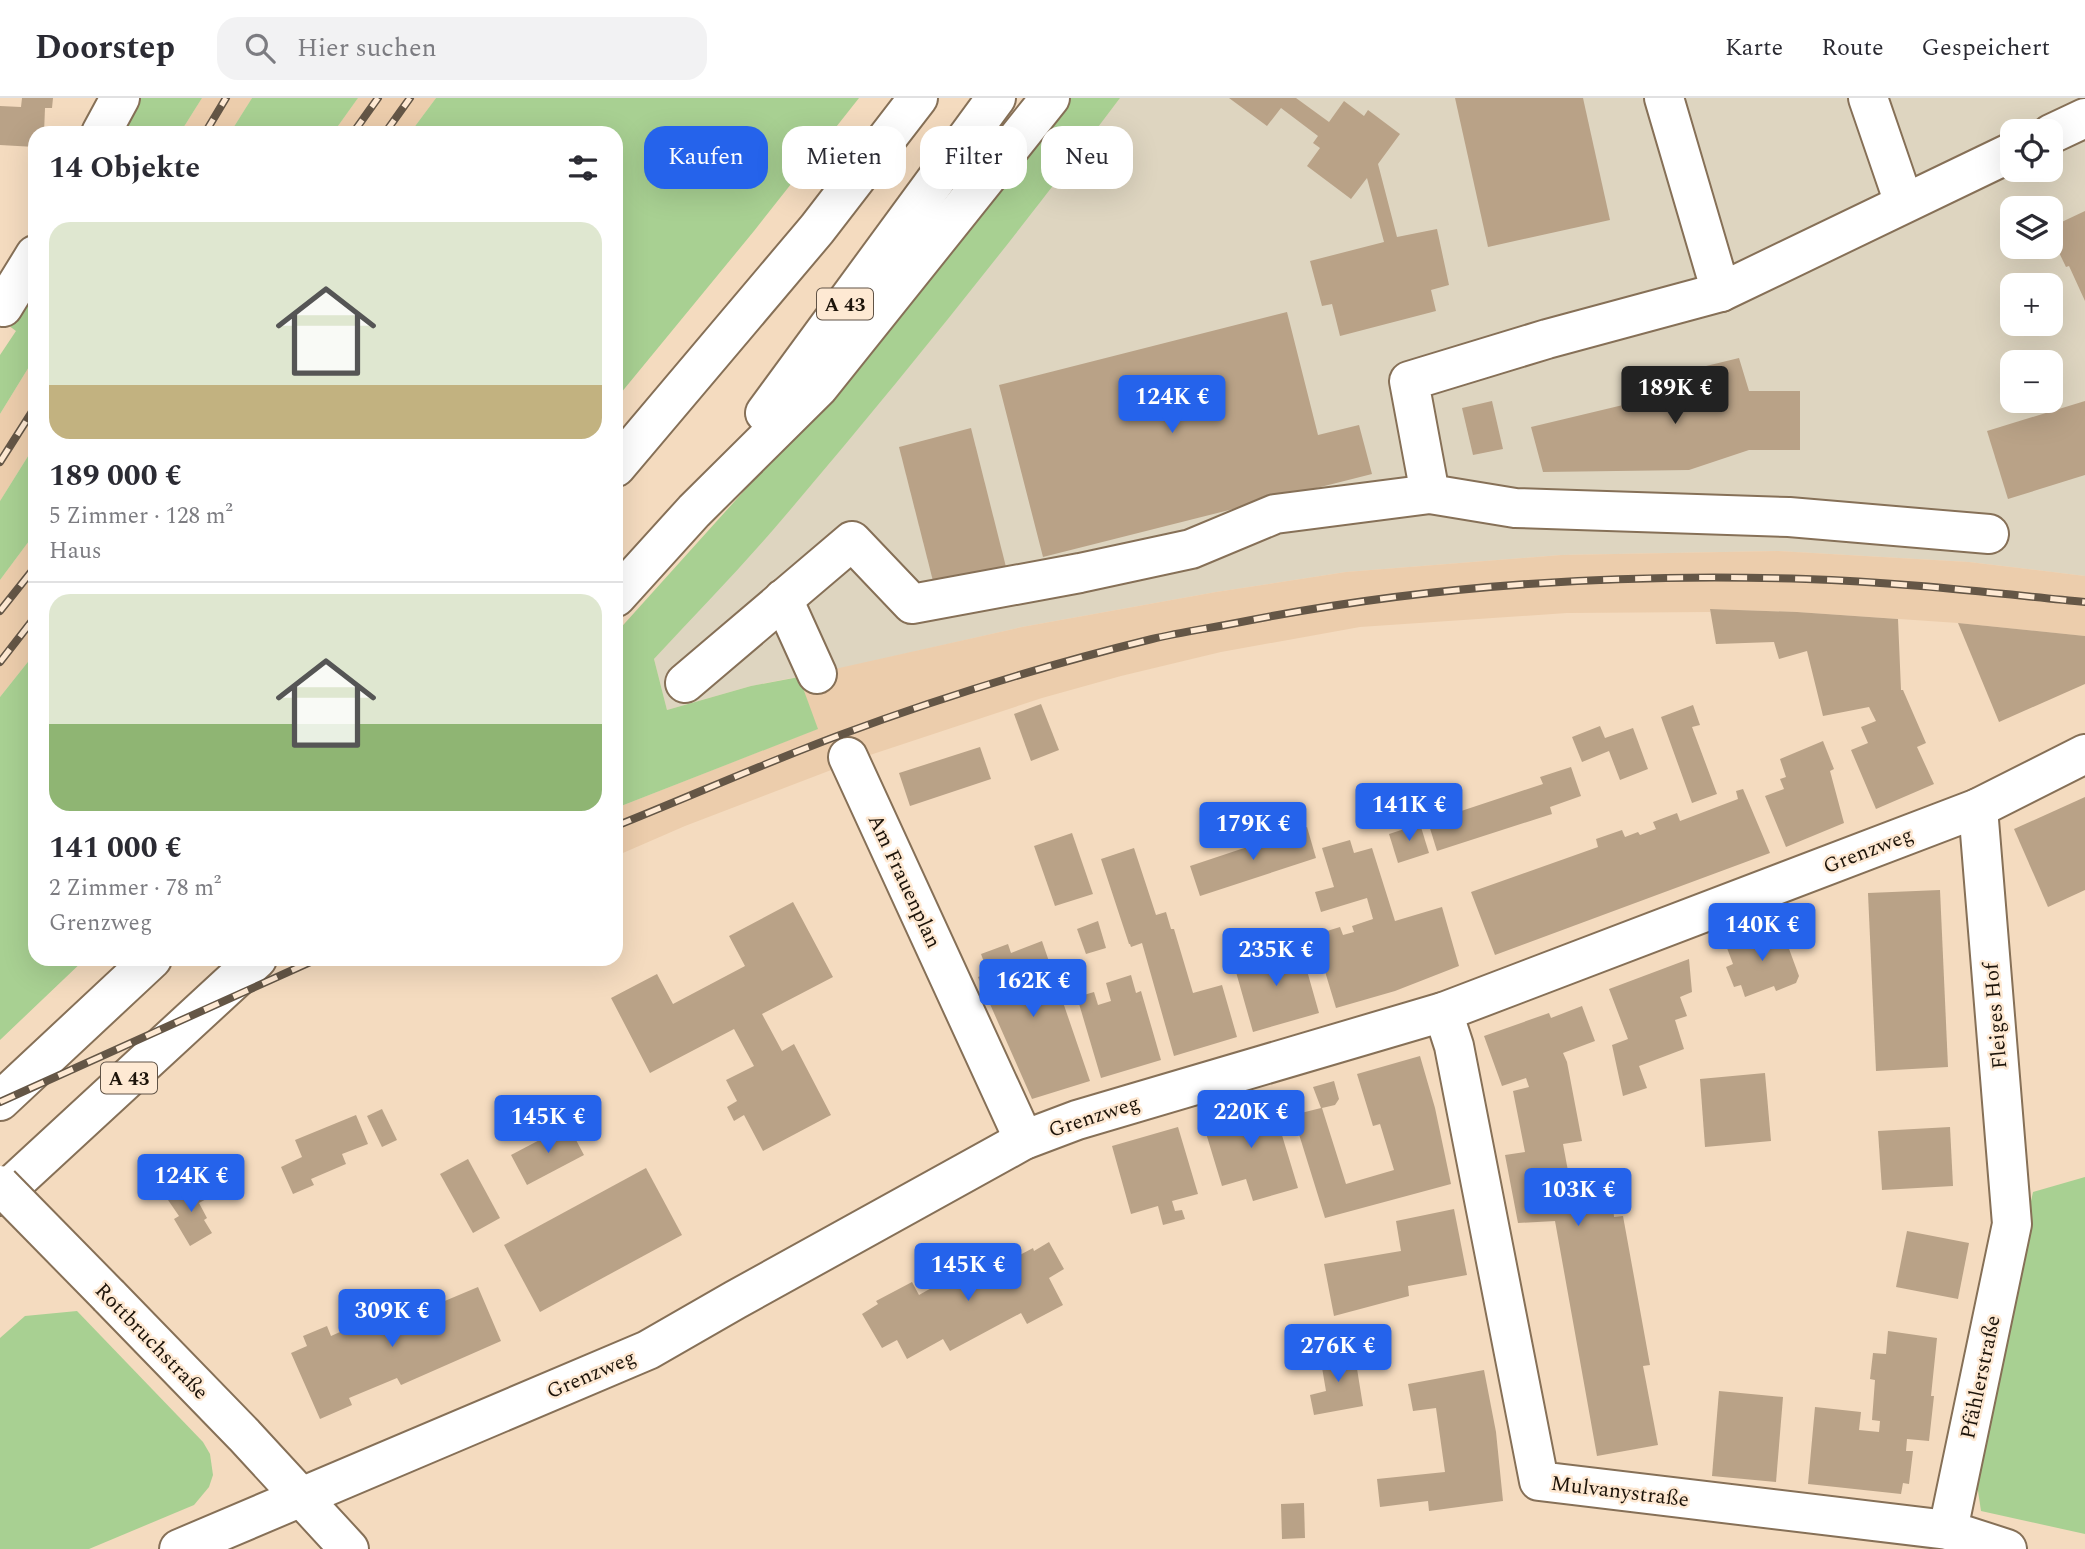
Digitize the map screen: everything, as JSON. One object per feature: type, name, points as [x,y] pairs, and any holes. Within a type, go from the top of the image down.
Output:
[{"type":"main road","points":[[105,126],[120,98]]},
{"type":"main road","points":[[623,459],[817,229],[918,98]]},
{"type":"main road","name":"A 43","points":[[623,589],[694,511],[996,98]]},
{"type":"main road","points":[[694,511],[819,387],[1050,98]]},
{"type":"main road","points":[[1664,98],[1721,292]]},
{"type":"main road","points":[[1868,98],[1904,203]]},
{"type":"main road","points":[[2063,128],[2085,118]]},
{"type":"main road","points":[[1430,494],[1409,381],[1547,339],[1721,292],[2000,158]]},
{"type":"main road","points":[[3,307],[28,266]]},
{"type":"main road","points":[[685,683],[852,541],[912,604],[1191,549],[1275,514],[1430,494],[1515,508],[1788,517],[1989,534]]},
{"type":"main road","points":[[783,599],[817,674]]},
{"type":"main road","name":"Grenzweg","points":[[179,1549],[648,1350],[1024,1140],[1077,1120],[1443,1012],[1978,808],[2085,754]]},
{"type":"main road","name":"Am Frauenplan","points":[[852,765],[1024,1140]]},
{"type":"main road","name":"Fleiges Hof","points":[[1978,808],[2012,1224]]},
{"type":"main road","points":[[0,1101],[145,966]]},
{"type":"main road","name":"A 43","points":[[0,1196],[249,966]]},
{"type":"main road","name":"Mulvanystraße","points":[[1443,1012],[1454,1046],[1539,1481],[1948,1530],[2007,1549]]},
{"type":"main road","name":"Rottbruchstraße","points":[[0,1185],[349,1549]]},
{"type":"main road","name":"Pfählerstraße","points":[[1948,1530],[2012,1224]]},
{"type":"shaded area","points":[[202,98],[252,98],[234,126],[184,126]]},
{"type":"shaded area","points":[[358,98],[436,98],[415,126],[338,126]]},
{"type":"shaded area","points":[[1120,98],[2085,98],[2085,576],[1969,562],[1778,551],[1561,555],[1346,572],[1022,627],[751,686],[667,710],[654,659],[771,532],[939,330],[1049,189],[1133,189],[1133,126],[1098,126]]},
{"type":"shaded area","points":[[28,368],[28,456],[0,501],[0,414]]},
{"type":"shaded area","points":[[28,542],[28,662],[0,697],[0,580]]},
{"type":"shaded area","points":[[1778,551],[1969,562],[2085,576],[2085,636],[1958,623],[1710,609],[1710,612],[1567,613],[1360,627],[1221,652],[1042,698],[873,754],[685,826],[623,853],[623,805],[817,729],[799,677],[1022,627],[1216,592],[1346,572],[1561,555]]},
{"type":"green space","points":[[141,98],[202,98],[184,126],[125,126]]},
{"type":"green space","points":[[252,98],[358,98],[338,126],[234,126]]},
{"type":"green space","points":[[436,98],[859,98],[837,126],[782,126],[782,189],[787,189],[623,390],[623,126],[415,126]]},
{"type":"green space","points":[[1061,98],[1120,98],[1098,126],[1041,126],[1041,189],[1050,189],[862,424],[759,546],[654,659],[667,710],[751,686],[799,677],[818,729],[623,805],[623,625],[770,462],[988,189],[1027,189],[1027,141]]},
{"type":"green space","points":[[28,290],[28,368],[0,414],[0,355],[16,331],[8,325]]},
{"type":"green space","points":[[28,456],[28,542],[0,580],[0,501]]},
{"type":"green space","points":[[28,662],[28,966],[78,966],[0,1040],[0,697]]},
{"type":"green space","points":[[2085,1177],[2085,1534],[1981,1511],[1974,1464],[2033,1192]]},
{"type":"green space","points":[[77,1311],[203,1442],[210,1454],[213,1475],[209,1487],[194,1505],[89,1549],[0,1549],[0,1338],[25,1316]]},
{"type":"building","points":[[22,98],[53,98],[52,108],[45,108],[44,126],[28,126],[28,147],[0,145],[0,106],[21,107]]},
{"type":"building","points":[[1229,98],[1296,98],[1329,122],[1344,101],[1364,116],[1368,110],[1400,134],[1378,164],[1397,237],[1437,229],[1449,285],[1431,290],[1436,311],[1340,336],[1332,304],[1322,306],[1310,261],[1384,242],[1367,178],[1351,199],[1307,166],[1320,148],[1313,143],[1318,136],[1281,108],[1267,126]]},
{"type":"building","points":[[1455,98],[1583,98],[1610,220],[1488,247]]},
{"type":"building","points":[[2085,211],[2085,301],[2069,266],[2066,267],[2062,259],[2063,221]]},
{"type":"building","points":[[1287,312],[1318,435],[1359,425],[1372,474],[1043,557],[999,385]]},
{"type":"building","points":[[1739,358],[1749,391],[1800,391],[1800,450],[1749,450],[1689,470],[1543,472],[1531,427],[1669,394],[1665,376]]},
{"type":"building","points":[[1492,401],[1503,449],[1473,455],[1462,408]]},
{"type":"building","points":[[2085,401],[2085,475],[2008,499],[1987,431],[2046,413],[2063,413],[2063,408]]},
{"type":"building","points":[[971,428],[1006,567],[934,585],[899,447]]},
{"type":"building","points":[[1710,609],[1898,619],[1901,690],[1926,743],[1917,747],[1934,784],[1876,809],[1851,750],[1868,743],[1861,727],[1876,721],[1869,707],[1823,716],[1807,651],[1779,659],[1774,642],[1716,644]]},
{"type":"building","points":[[1958,623],[2085,636],[2085,684],[1999,722]]},
{"type":"building","points":[[1041,704],[1059,750],[1031,761],[1014,714]]},
{"type":"building","points":[[1693,705],[1700,725],[1692,727],[1717,794],[1692,803],[1661,717]]},
{"type":"building","points":[[1600,726],[1605,738],[1633,728],[1648,769],[1620,780],[1609,751],[1582,762],[1572,737]]},
{"type":"building","points":[[1823,741],[1834,769],[1830,771],[1844,823],[1786,847],[1765,796],[1784,789],[1780,779],[1786,777],[1780,759]]},
{"type":"building","points":[[980,747],[991,779],[910,806],[899,773]]},
{"type":"building","points":[[1571,767],[1581,796],[1550,807],[1552,814],[1437,851],[1428,822],[1543,784],[1540,777]]},
{"type":"building","points":[[1743,789],[1770,853],[1495,955],[1471,892],[1598,847],[1596,839],[1622,830],[1625,837],[1638,832],[1640,835],[1656,829],[1653,822],[1677,813],[1680,821],[1738,799],[1736,791]]},
{"type":"building","points":[[2085,797],[2085,890],[2048,907],[2014,829]]},
{"type":"building","points":[[1420,824],[1429,853],[1398,863],[1389,834]]},
{"type":"building","points":[[1307,827],[1316,858],[1200,896],[1190,866]]},
{"type":"building","points":[[1072,833],[1093,894],[1055,906],[1034,846]]},
{"type":"building","points":[[1350,840],[1354,853],[1372,848],[1395,921],[1442,907],[1459,966],[1395,991],[1336,1008],[1314,935],[1340,927],[1343,935],[1354,932],[1352,926],[1373,919],[1367,898],[1321,912],[1315,892],[1334,887],[1322,848]]},
{"type":"building","points":[[1134,848],[1156,915],[1166,912],[1171,929],[1174,929],[1193,993],[1222,985],[1237,1037],[1174,1056],[1142,943],[1131,947],[1129,944],[1101,859]]},
{"type":"building","points":[[1940,890],[1948,1067],[1876,1071],[1868,893]]},
{"type":"building","points":[[793,902],[833,977],[762,1014],[782,1051],[794,1044],[831,1115],[763,1151],[744,1115],[734,1121],[727,1107],[737,1101],[726,1080],[754,1066],[734,1029],[650,1073],[611,998],[657,974],[673,1004],[745,966],[729,936]]},
{"type":"building","points":[[1098,921],[1106,948],[1086,954],[1077,929]]},
{"type":"building","points":[[1781,927],[1799,976],[1796,983],[1776,991],[1774,986],[1745,997],[1741,985],[1734,987],[1726,967],[1733,964],[1727,948],[1746,941],[1744,937]]},
{"type":"building","points":[[1042,941],[1090,1081],[1032,1099],[978,977],[988,973],[981,954],[1008,944],[1011,953]]},
{"type":"building","points":[[1280,944],[1282,951],[1300,946],[1319,1013],[1253,1032],[1234,965],[1259,958],[1257,950]]},
{"type":"building","points":[[1689,959],[1692,992],[1680,997],[1687,1016],[1675,1020],[1684,1049],[1639,1066],[1647,1088],[1623,1096],[1612,1045],[1628,1039],[1609,989]]},
{"type":"building","points":[[1131,975],[1136,993],[1141,991],[1161,1060],[1101,1078],[1077,997],[1094,992],[1098,1005],[1111,1001],[1106,983]]},
{"type":"building","points":[[1582,1006],[1595,1041],[1563,1053],[1582,1141],[1563,1144],[1568,1171],[1577,1172],[1580,1186],[1578,1190],[1572,1190],[1578,1201],[1588,1191],[1612,1190],[1614,1217],[1623,1216],[1650,1365],[1643,1366],[1658,1445],[1597,1456],[1555,1221],[1518,1223],[1505,1155],[1525,1152],[1513,1091],[1529,1087],[1526,1078],[1502,1086],[1484,1036],[1549,1013],[1551,1018]]},
{"type":"building","points":[[1420,1056],[1435,1108],[1451,1184],[1325,1218],[1293,1115],[1321,1108],[1313,1087],[1334,1081],[1339,1099],[1335,1105],[1322,1108],[1346,1184],[1394,1170],[1380,1124],[1373,1126],[1357,1074]]},
{"type":"building","points":[[1765,1073],[1771,1141],[1705,1147],[1700,1079]]},
{"type":"building","points":[[1271,1099],[1298,1188],[1253,1201],[1246,1179],[1222,1186],[1202,1120]]},
{"type":"building","points":[[382,1109],[397,1140],[382,1147],[367,1116]]},
{"type":"building","points":[[356,1115],[368,1144],[342,1154],[346,1164],[311,1179],[314,1185],[293,1194],[281,1167],[302,1157],[295,1140]]},
{"type":"building","points":[[568,1125],[584,1155],[527,1185],[511,1155]]},
{"type":"building","points":[[1178,1127],[1198,1194],[1172,1201],[1175,1211],[1182,1210],[1185,1219],[1163,1225],[1158,1206],[1131,1214],[1112,1146]]},
{"type":"building","points":[[1950,1127],[1953,1186],[1882,1190],[1878,1131]]},
{"type":"building","points":[[468,1159],[500,1218],[473,1233],[440,1174]]},
{"type":"building","points":[[646,1168],[682,1235],[540,1312],[504,1245]]},
{"type":"building","points":[[198,1182],[208,1198],[199,1203],[207,1218],[204,1220],[212,1233],[190,1246],[174,1219],[179,1216],[168,1200]]},
{"type":"building","points":[[1454,1209],[1467,1275],[1408,1286],[1409,1296],[1334,1316],[1324,1264],[1401,1251],[1396,1221]]},
{"type":"building","points":[[1907,1231],[1969,1243],[1958,1299],[1896,1287]]},
{"type":"building","points":[[1049,1242],[1064,1269],[1049,1278],[1063,1305],[1027,1324],[1021,1313],[950,1351],[943,1339],[907,1359],[897,1340],[882,1348],[862,1314],[878,1304],[876,1301],[912,1282],[919,1295],[990,1255],[997,1267]]},
{"type":"building","points":[[478,1287],[501,1341],[401,1385],[397,1378],[349,1398],[352,1405],[320,1419],[291,1353],[307,1346],[303,1336],[327,1326],[331,1336],[358,1324],[354,1315],[377,1305],[382,1314],[404,1304],[409,1316]]},
{"type":"building","points":[[1888,1331],[1937,1338],[1929,1441],[1907,1439],[1906,1451],[1913,1451],[1909,1484],[1903,1483],[1901,1494],[1808,1484],[1815,1407],[1861,1412],[1859,1430],[1879,1432],[1880,1421],[1872,1420],[1875,1380],[1870,1379],[1873,1353],[1886,1354]]},
{"type":"building","points":[[1354,1350],[1363,1406],[1314,1415],[1310,1395],[1326,1391],[1320,1356]]},
{"type":"building","points":[[1484,1370],[1496,1432],[1503,1501],[1429,1511],[1428,1501],[1380,1507],[1377,1479],[1445,1472],[1436,1408],[1413,1411],[1408,1384]]},
{"type":"building","points":[[1719,1391],[1783,1397],[1776,1482],[1712,1476]]},
{"type":"building","points":[[1304,1503],[1305,1538],[1282,1539],[1281,1504]]},
{"type":"railway","points":[[209,126],[226,98]]},
{"type":"railway","points":[[358,126],[378,98]]},
{"type":"railway","points":[[390,126],[410,98]]},
{"type":"railway","points":[[0,462],[28,418]]},
{"type":"railway","points":[[0,611],[28,576]]},
{"type":"railway","points":[[623,823],[840,735],[995,683],[1152,639],[1311,609],[1522,584],[1664,578],[1841,580],[2085,602]]},
{"type":"railway","points":[[0,662],[28,626]]},
{"type":"railway","points":[[0,1102],[301,966]]}]
